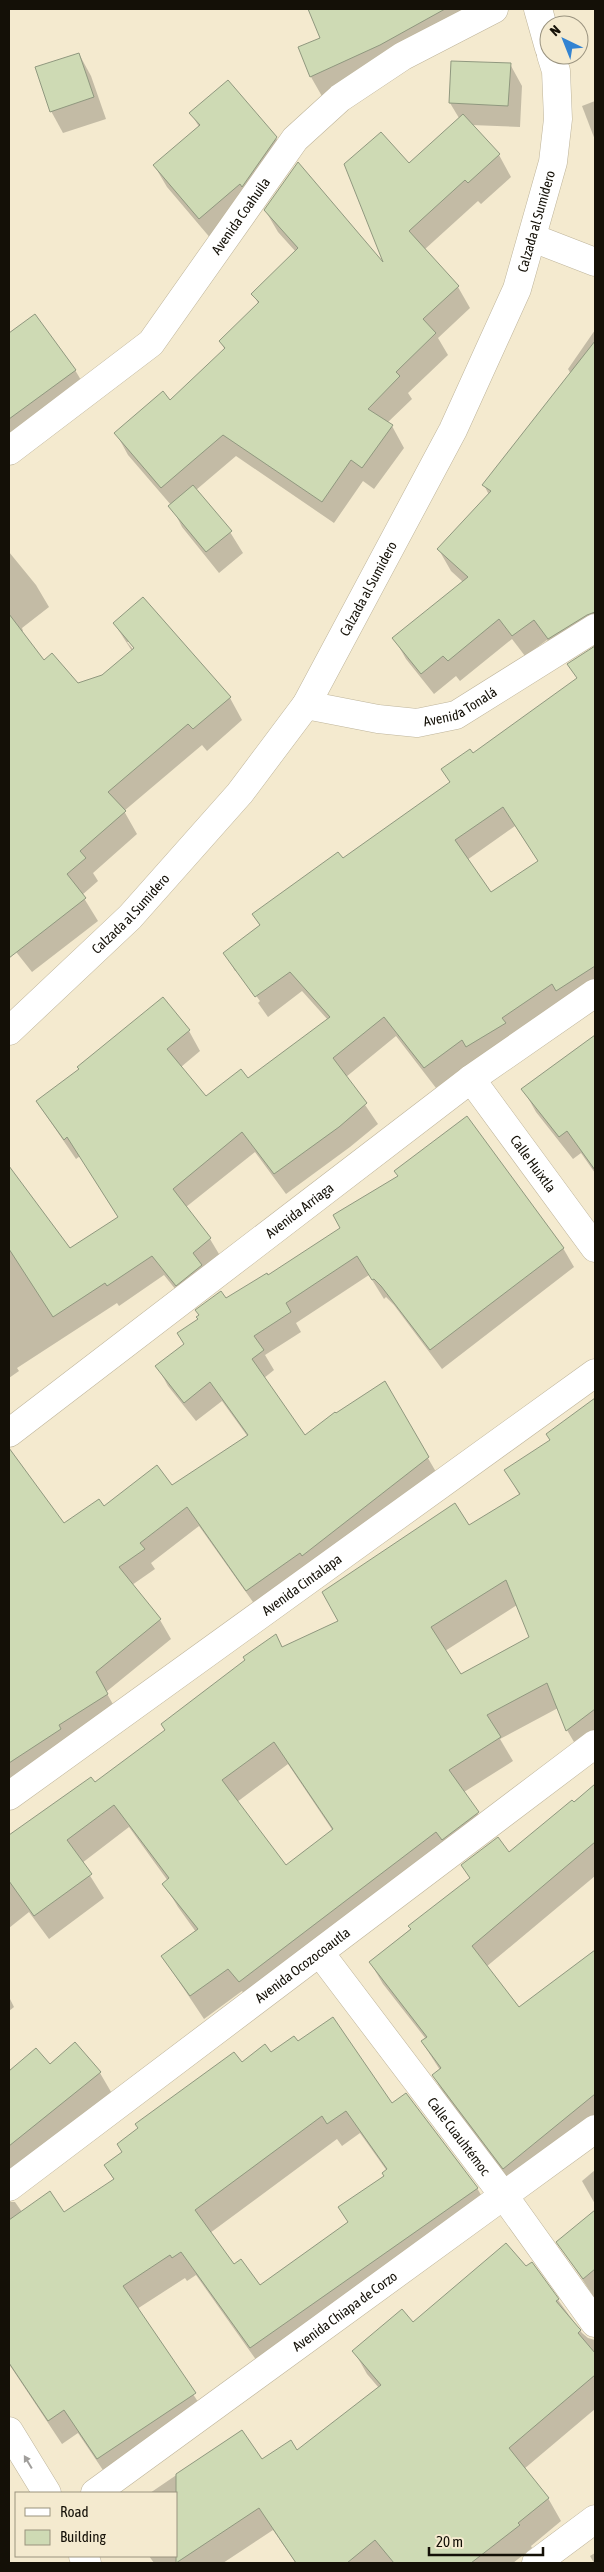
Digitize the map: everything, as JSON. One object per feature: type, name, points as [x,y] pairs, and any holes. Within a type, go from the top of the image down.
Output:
[{"type":"street","name":"Avenida Coahuila","points":[[9,451],[151,343],[295,138],[340,98],[403,56],[494,9]]},
{"type":"street","name":"Calzada al Sumidero","points":[[9,1031],[130,917],[240,793],[306,705],[453,430],[517,289],[553,162],[558,119],[554,65]]},
{"type":"street","points":[[533,238],[595,262]]},
{"type":"street","name":"Avenida Tonalá","points":[[306,705],[378,719],[417,723],[456,715],[595,628]]},
{"type":"street","name":"Avenida Arriaga","points":[[9,1433],[470,1079],[595,993]]},
{"type":"street","name":"Calle Huixtla","points":[[470,1079],[595,1248]]},
{"type":"street","name":"Avenida Cintalapa","points":[[9,1796],[595,1373]]},
{"type":"street","name":"Avenida Ocozocoautla","points":[[9,2187],[595,1744]]},
{"type":"street","name":"Calle Cuauhtémoc","points":[[320,1953],[504,2196],[595,2323]]},
{"type":"street","name":"Avenida Chiapa de Corzo","points":[[96,2492],[595,2129]]},
{"type":"street","points":[[9,2431],[46,2492]]},
{"type":"street","points":[[536,2563],[595,2519]]},
{"type":"building","points":[[308,9],[445,9],[380,45],[310,77],[298,47],[320,38]]},
{"type":"building","points":[[79,53],[94,97],[50,112],[35,67]]},
{"type":"building","points":[[451,61],[511,63],[508,106],[449,103]]},
{"type":"building","points":[[228,80],[277,137],[242,187],[240,184],[199,219],[153,165],[200,125],[189,113]]},
{"type":"building","points":[[463,114],[500,154],[468,183],[465,180],[409,231],[459,286],[423,319],[436,333],[396,372],[400,376],[368,409],[393,425],[362,468],[351,460],[322,502],[223,435],[161,488],[114,433],[163,391],[170,400],[225,348],[219,341],[259,302],[251,294],[298,248],[264,210],[298,162],[383,262],[344,164],[381,132],[409,163]]},
{"type":"building","points":[[35,314],[76,370],[9,419],[9,333]]},
{"type":"building","points":[[595,341],[595,612],[548,639],[534,620],[512,636],[499,619],[448,661],[443,656],[421,674],[392,638],[468,577],[437,549],[491,491],[482,485]]},
{"type":"building","points":[[193,485],[232,531],[206,552],[168,506]]},
{"type":"building","points":[[143,597],[231,697],[193,729],[188,724],[108,792],[126,811],[80,851],[86,858],[67,874],[86,898],[9,958],[9,614],[44,660],[52,653],[78,683],[102,675],[134,648],[113,623]]},
{"type":"building","points":[[595,646],[595,966],[556,991],[552,984],[502,1018],[506,1023],[466,1047],[462,1040],[424,1068],[384,1017],[333,1058],[367,1103],[339,1127],[274,1174],[242,1132],[173,1189],[211,1238],[193,1253],[202,1265],[176,1286],[152,1256],[107,1286],[105,1283],[53,1317],[9,1249],[9,1166],[70,1248],[118,1217],[67,1137],[64,1140],[36,1101],[79,1069],[77,1067],[163,997],[190,1030],[167,1049],[206,1096],[241,1069],[248,1078],[330,1017],[290,972],[255,997],[223,953],[260,925],[252,914],[338,852],[343,858],[450,782],[441,769],[470,749],[473,753],[577,678],[567,664]],"holes":[[[503,807],[538,861],[491,892],[455,840]]]},
{"type":"building","points":[[595,1035],[595,1170],[567,1131],[559,1137],[521,1089]]},
{"type":"building","points":[[467,1116],[564,1248],[430,1350],[381,1286],[374,1279],[372,1280],[357,1256],[286,1303],[291,1312],[254,1336],[264,1350],[252,1359],[305,1435],[335,1412],[385,1381],[429,1457],[302,1556],[300,1553],[246,1591],[187,1507],[140,1543],[145,1549],[119,1567],[161,1619],[96,1672],[108,1694],[59,1725],[61,1729],[9,1763],[9,1448],[64,1523],[99,1499],[104,1506],[157,1465],[172,1485],[248,1435],[210,1382],[184,1403],[155,1366],[184,1344],[177,1333],[198,1319],[196,1317],[199,1315],[195,1310],[221,1291],[226,1298],[267,1273],[268,1275],[340,1228],[333,1215],[398,1176],[394,1171]]},
{"type":"building","points":[[595,1398],[595,1709],[566,1731],[547,1683],[487,1715],[501,1737],[449,1770],[479,1812],[442,1840],[436,1832],[239,1982],[228,1969],[190,1996],[161,1956],[198,1929],[162,1884],[169,1878],[114,1805],[67,1840],[92,1874],[34,1916],[9,1881],[9,1835],[91,1777],[95,1782],[165,1730],[161,1724],[245,1660],[243,1657],[276,1634],[282,1647],[338,1621],[322,1592],[455,1503],[469,1525],[520,1494],[504,1470],[550,1440],[546,1434]],"holes":[[[506,1580],[529,1637],[461,1674],[431,1627]],[[274,1742],[333,1829],[286,1865],[222,1780]]]},
{"type":"building","points":[[595,1784],[595,1842],[472,1946],[519,2007],[595,1950],[595,2094],[503,2169],[432,2075],[441,2068],[421,2041],[427,2037],[369,1962],[411,1929],[408,1926],[470,1878],[461,1865],[498,1837],[509,1852],[572,1800],[574,1802]]},
{"type":"building","points":[[333,2017],[392,2103],[406,2093],[478,2188],[250,2348],[181,2252],[172,2258],[170,2255],[123,2286],[196,2393],[97,2459],[64,2410],[48,2421],[9,2363],[9,2220],[50,2191],[64,2212],[114,2179],[104,2165],[122,2152],[117,2144],[138,2128],[135,2124],[234,2052],[242,2062],[265,2044],[271,2052],[294,2036],[298,2041]],"holes":[[[346,2111],[387,2169],[382,2173],[384,2176],[338,2207],[348,2222],[260,2285],[241,2259],[234,2264],[195,2210],[322,2116],[327,2124]]]},
{"type":"building","points":[[75,2042],[101,2072],[9,2146],[9,2071],[36,2048],[50,2064]]},
{"type":"building","points":[[595,2210],[595,2269],[583,2279],[556,2242]]},
{"type":"building","points":[[506,2243],[526,2266],[532,2262],[559,2299],[556,2301],[581,2330],[578,2333],[595,2353],[595,2375],[509,2448],[549,2498],[518,2523],[520,2525],[471,2563],[394,2563],[375,2540],[347,2563],[296,2563],[259,2508],[176,2563],[176,2557],[178,2557],[178,2492],[176,2492],[176,2474],[242,2430],[262,2459],[291,2440],[297,2450],[381,2385],[352,2351],[402,2309],[413,2322]]}]
